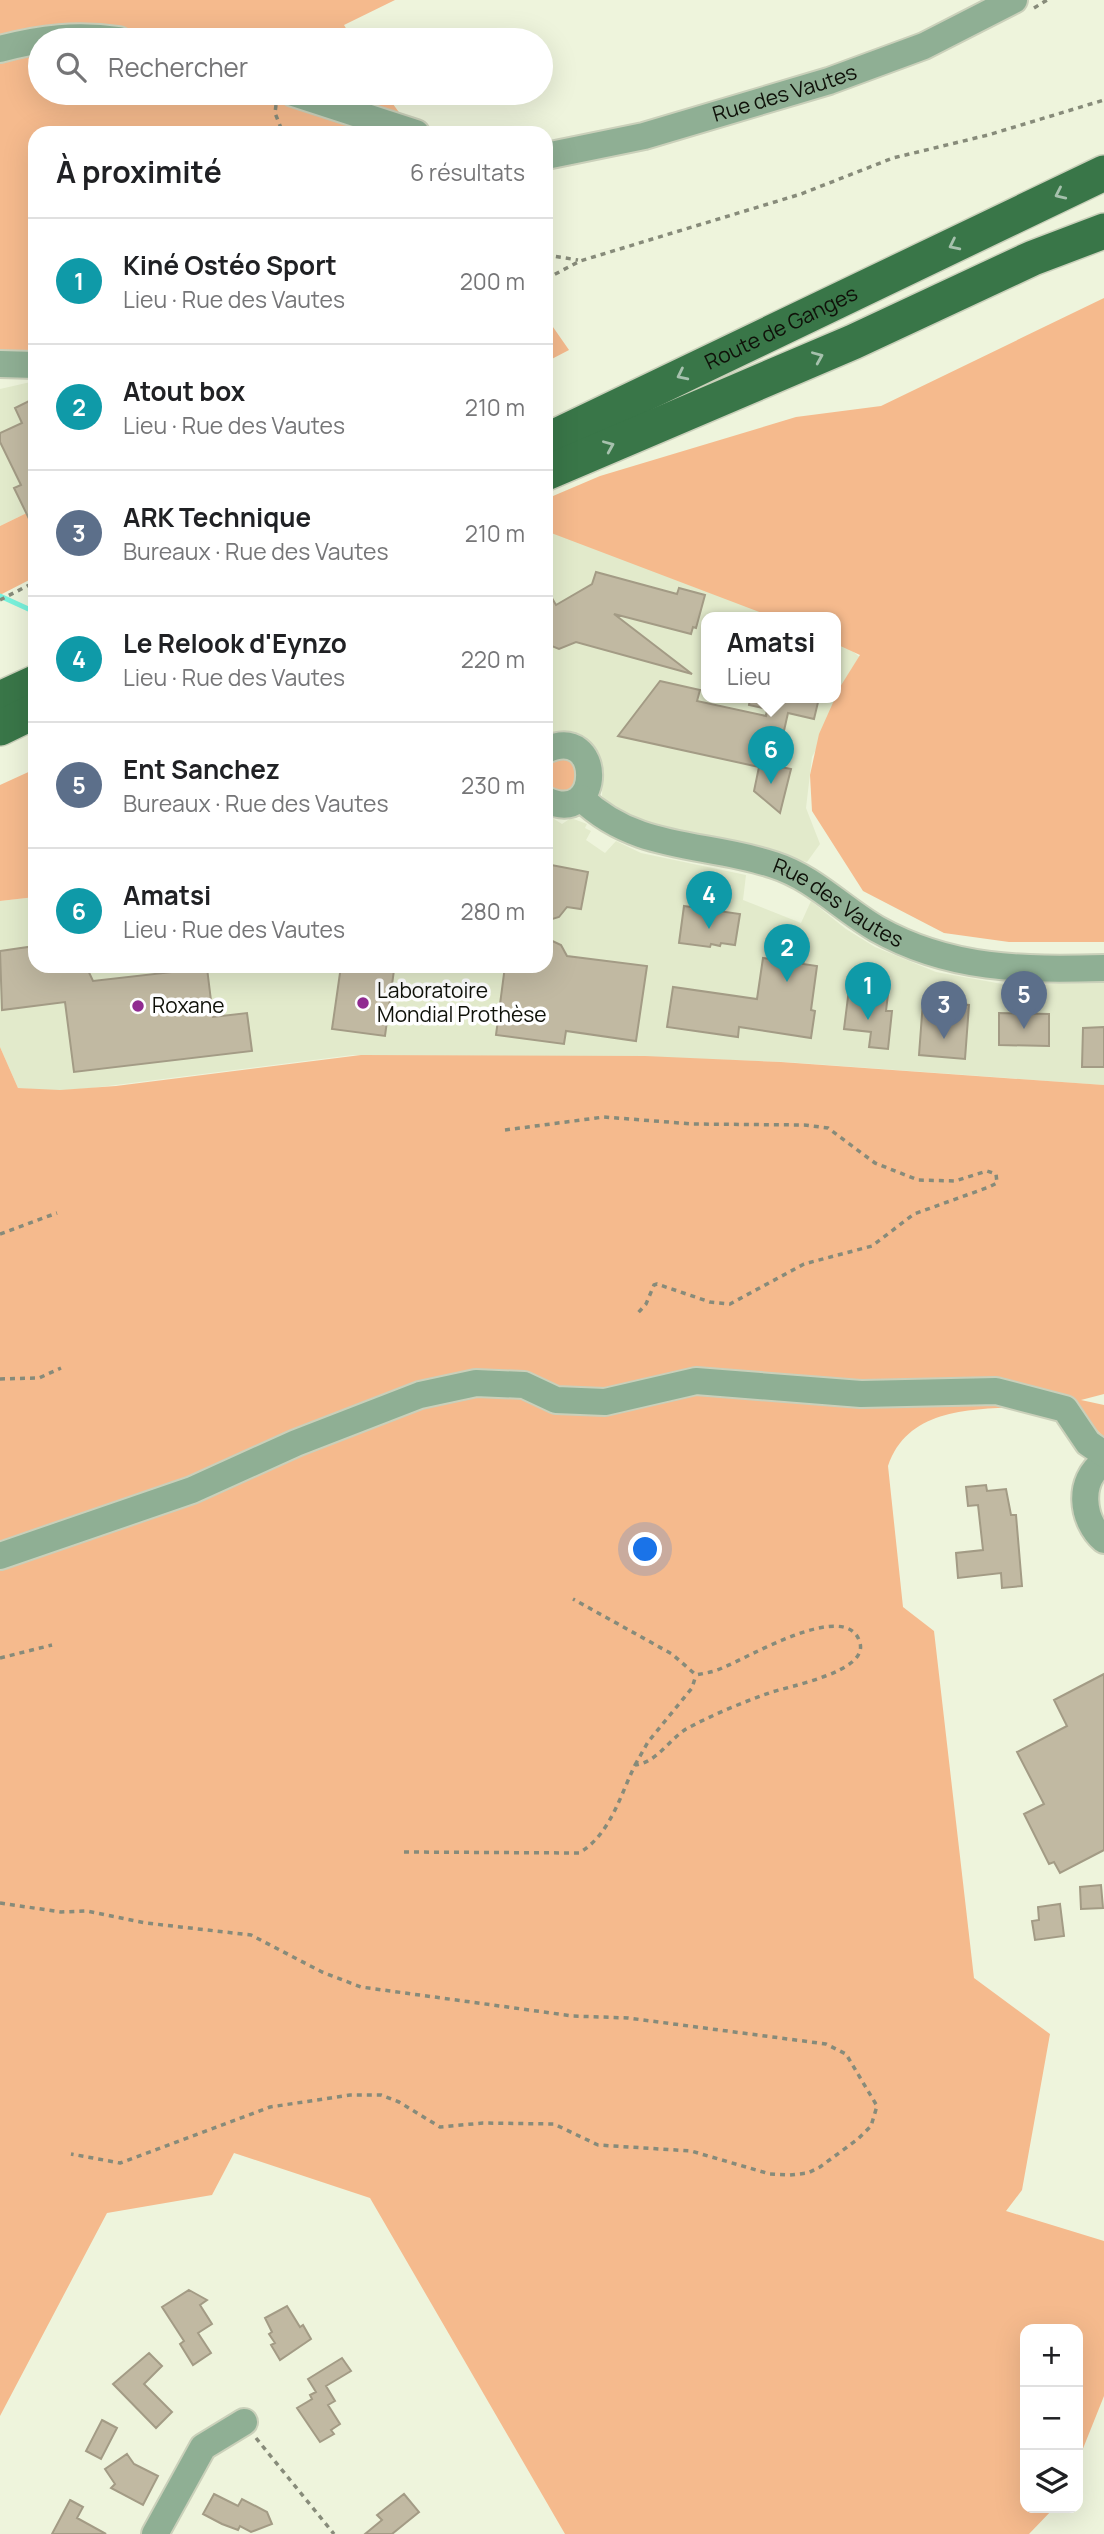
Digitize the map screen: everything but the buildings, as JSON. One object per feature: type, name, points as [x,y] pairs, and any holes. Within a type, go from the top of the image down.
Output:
[{"type":"main road","name":"Route de Ganges","points":[[553,438],[1104,173]]},
{"type":"main road","points":[[553,470],[853,342],[1033,258],[1104,231]]},
{"type":"main road","points":[[1033,258],[1104,238]]},
{"type":"main road","points":[[0,699],[28,686]]},
{"type":"main road","points":[[0,728],[28,714]]},
{"type":"street","name":"Rue des Vautes","points":[[553,155],[644,136],[830,81],[924,46],[1014,0]]},
{"type":"street","points":[[0,49],[28,42]]},
{"type":"street","points":[[330,105],[394,126]]},
{"type":"street","points":[[553,749],[566,746],[585,758],[591,778],[581,797],[561,805],[553,802]]},
{"type":"street","name":"Rue des Vautes","points":[[581,797],[639,836],[770,863],[805,877],[853,914],[915,948],[952,960],[997,968],[1104,968]]},
{"type":"street","points":[[0,1556],[192,1490],[296,1443],[421,1395],[476,1383],[524,1385],[556,1400],[605,1402],[696,1381],[861,1394],[996,1391],[1065,1409],[1076,1421],[1088,1443],[1104,1454]]},
{"type":"street","points":[[1104,1462],[1091,1474],[1085,1498],[1092,1524],[1104,1540]]},
{"type":"street","points":[[155,2534],[203,2447],[244,2422]]},
{"type":"path","points":[[553,275],[580,261],[801,194],[893,158],[988,135],[1104,100]]},
{"type":"path","points":[[275,113],[280,126]]},
{"type":"path","points":[[553,255],[580,261]]},
{"type":"path","points":[[0,600],[28,586]]},
{"type":"path","points":[[505,1130],[604,1117],[693,1124],[804,1125],[828,1128],[875,1163],[918,1180],[955,1181],[986,1171],[996,1174],[997,1183],[914,1214],[872,1246],[804,1264],[738,1301],[724,1304],[710,1302],[654,1284],[646,1304],[637,1314]]},
{"type":"path","points":[[0,1234],[57,1213]]},
{"type":"path","points":[[0,1379],[39,1378],[61,1368]]},
{"type":"path","points":[[573,1599],[664,1649],[696,1675]]},
{"type":"path","points":[[635,1765],[646,1762],[678,1735],[750,1700],[836,1673],[856,1661],[860,1643],[851,1631],[831,1625],[812,1629],[720,1669],[696,1675]]},
{"type":"path","points":[[0,1658],[52,1645]]},
{"type":"path","points":[[404,1852],[579,1853],[598,1840],[648,1742],[692,1688],[696,1675]]},
{"type":"path","points":[[0,1903],[61,1912],[87,1911],[146,1923],[251,1935],[322,1972],[361,1987],[573,2016],[628,2018],[826,2044],[846,2054],[873,2093],[877,2106],[871,2126],[858,2139],[820,2167],[808,2173],[790,2175],[770,2174],[691,2151],[598,2145],[554,2124],[483,2123],[440,2127],[399,2102],[381,2095],[349,2095],[270,2107],[120,2163],[71,2154]]},
{"type":"path","points":[[244,2422],[334,2534]]},
{"type":"shaded area","points":[[0,0],[395,0],[344,25],[346,28],[28,28],[28,105],[394,105],[409,126],[28,126],[28,365],[0,364]]},
{"type":"shaded area","points":[[1104,298],[1104,942],[1009,942],[944,933],[863,891],[812,811],[810,775],[819,734],[833,703],[841,703],[841,685],[860,655],[841,646],[841,612],[759,612],[553,534],[553,496],[600,476],[796,417],[881,406]]},
{"type":"shaded area","points":[[553,327],[569,350],[553,358]]},
{"type":"shaded area","points":[[28,383],[28,512],[0,526],[0,389]]},
{"type":"shaded area","points":[[28,512],[28,581],[0,595],[0,526]]},
{"type":"shaded area","points":[[553,533],[770,612],[701,612],[701,703],[840,703],[812,757],[806,808],[820,844],[807,862],[640,822],[608,804],[602,796],[603,765],[594,745],[576,735],[553,732]]},
{"type":"shaded area","points":[[841,641],[863,660],[841,702]]},
{"type":"shaded area","points":[[559,756],[579,766],[572,791],[553,791],[553,759]]},
{"type":"shaded area","points":[[28,772],[28,898],[0,901],[0,785]]},
{"type":"shaded area","points":[[553,818],[562,824],[571,818],[587,824],[585,828],[591,831],[586,840],[605,853],[616,841],[641,853],[746,875],[743,900],[801,923],[811,901],[846,929],[875,947],[936,972],[1008,985],[1104,983],[1104,1085],[785,1062],[649,1057],[353,1055],[92,1088],[57,1091],[18,1088],[0,1047],[0,901],[28,898],[28,973],[553,973]]},
{"type":"shaded area","points":[[0,1047],[18,1088],[60,1090],[116,1086],[361,1055],[645,1056],[781,1062],[1104,1085],[1104,1394],[1081,1400],[1104,1405],[1104,1437],[1081,1415],[1077,1401],[970,1410],[944,1415],[921,1425],[901,1441],[888,1466],[903,1607],[934,1631],[974,1978],[1050,2034],[1022,2190],[1006,2211],[1104,2241],[1104,2396],[1083,2448],[1083,2324],[1020,2324],[1020,2513],[1049,2513],[1029,2534],[565,2534],[370,2198],[234,2153],[212,2195],[107,2213],[0,2416]]},
{"type":"waterway","points":[[0,596],[28,609]]},
{"type":"place","name":"Amatsi","points":[[771,784]]},
{"type":"place","name":"Le Relook d'Eynzo","points":[[709,929]]},
{"type":"place","name":"Atout box","points":[[787,982]]},
{"type":"place","name":"Laboratoire Mondial Prothèse","points":[[363,1003]]},
{"type":"place","name":"Roxane","points":[[138,1006]]},
{"type":"place","name":"Kiné Ostéo Sport","points":[[868,1020]]},
{"type":"place","name":"Ent Sanchez","points":[[1024,1029]]},
{"type":"place","name":"ARK Technique","points":[[944,1039]]}]
